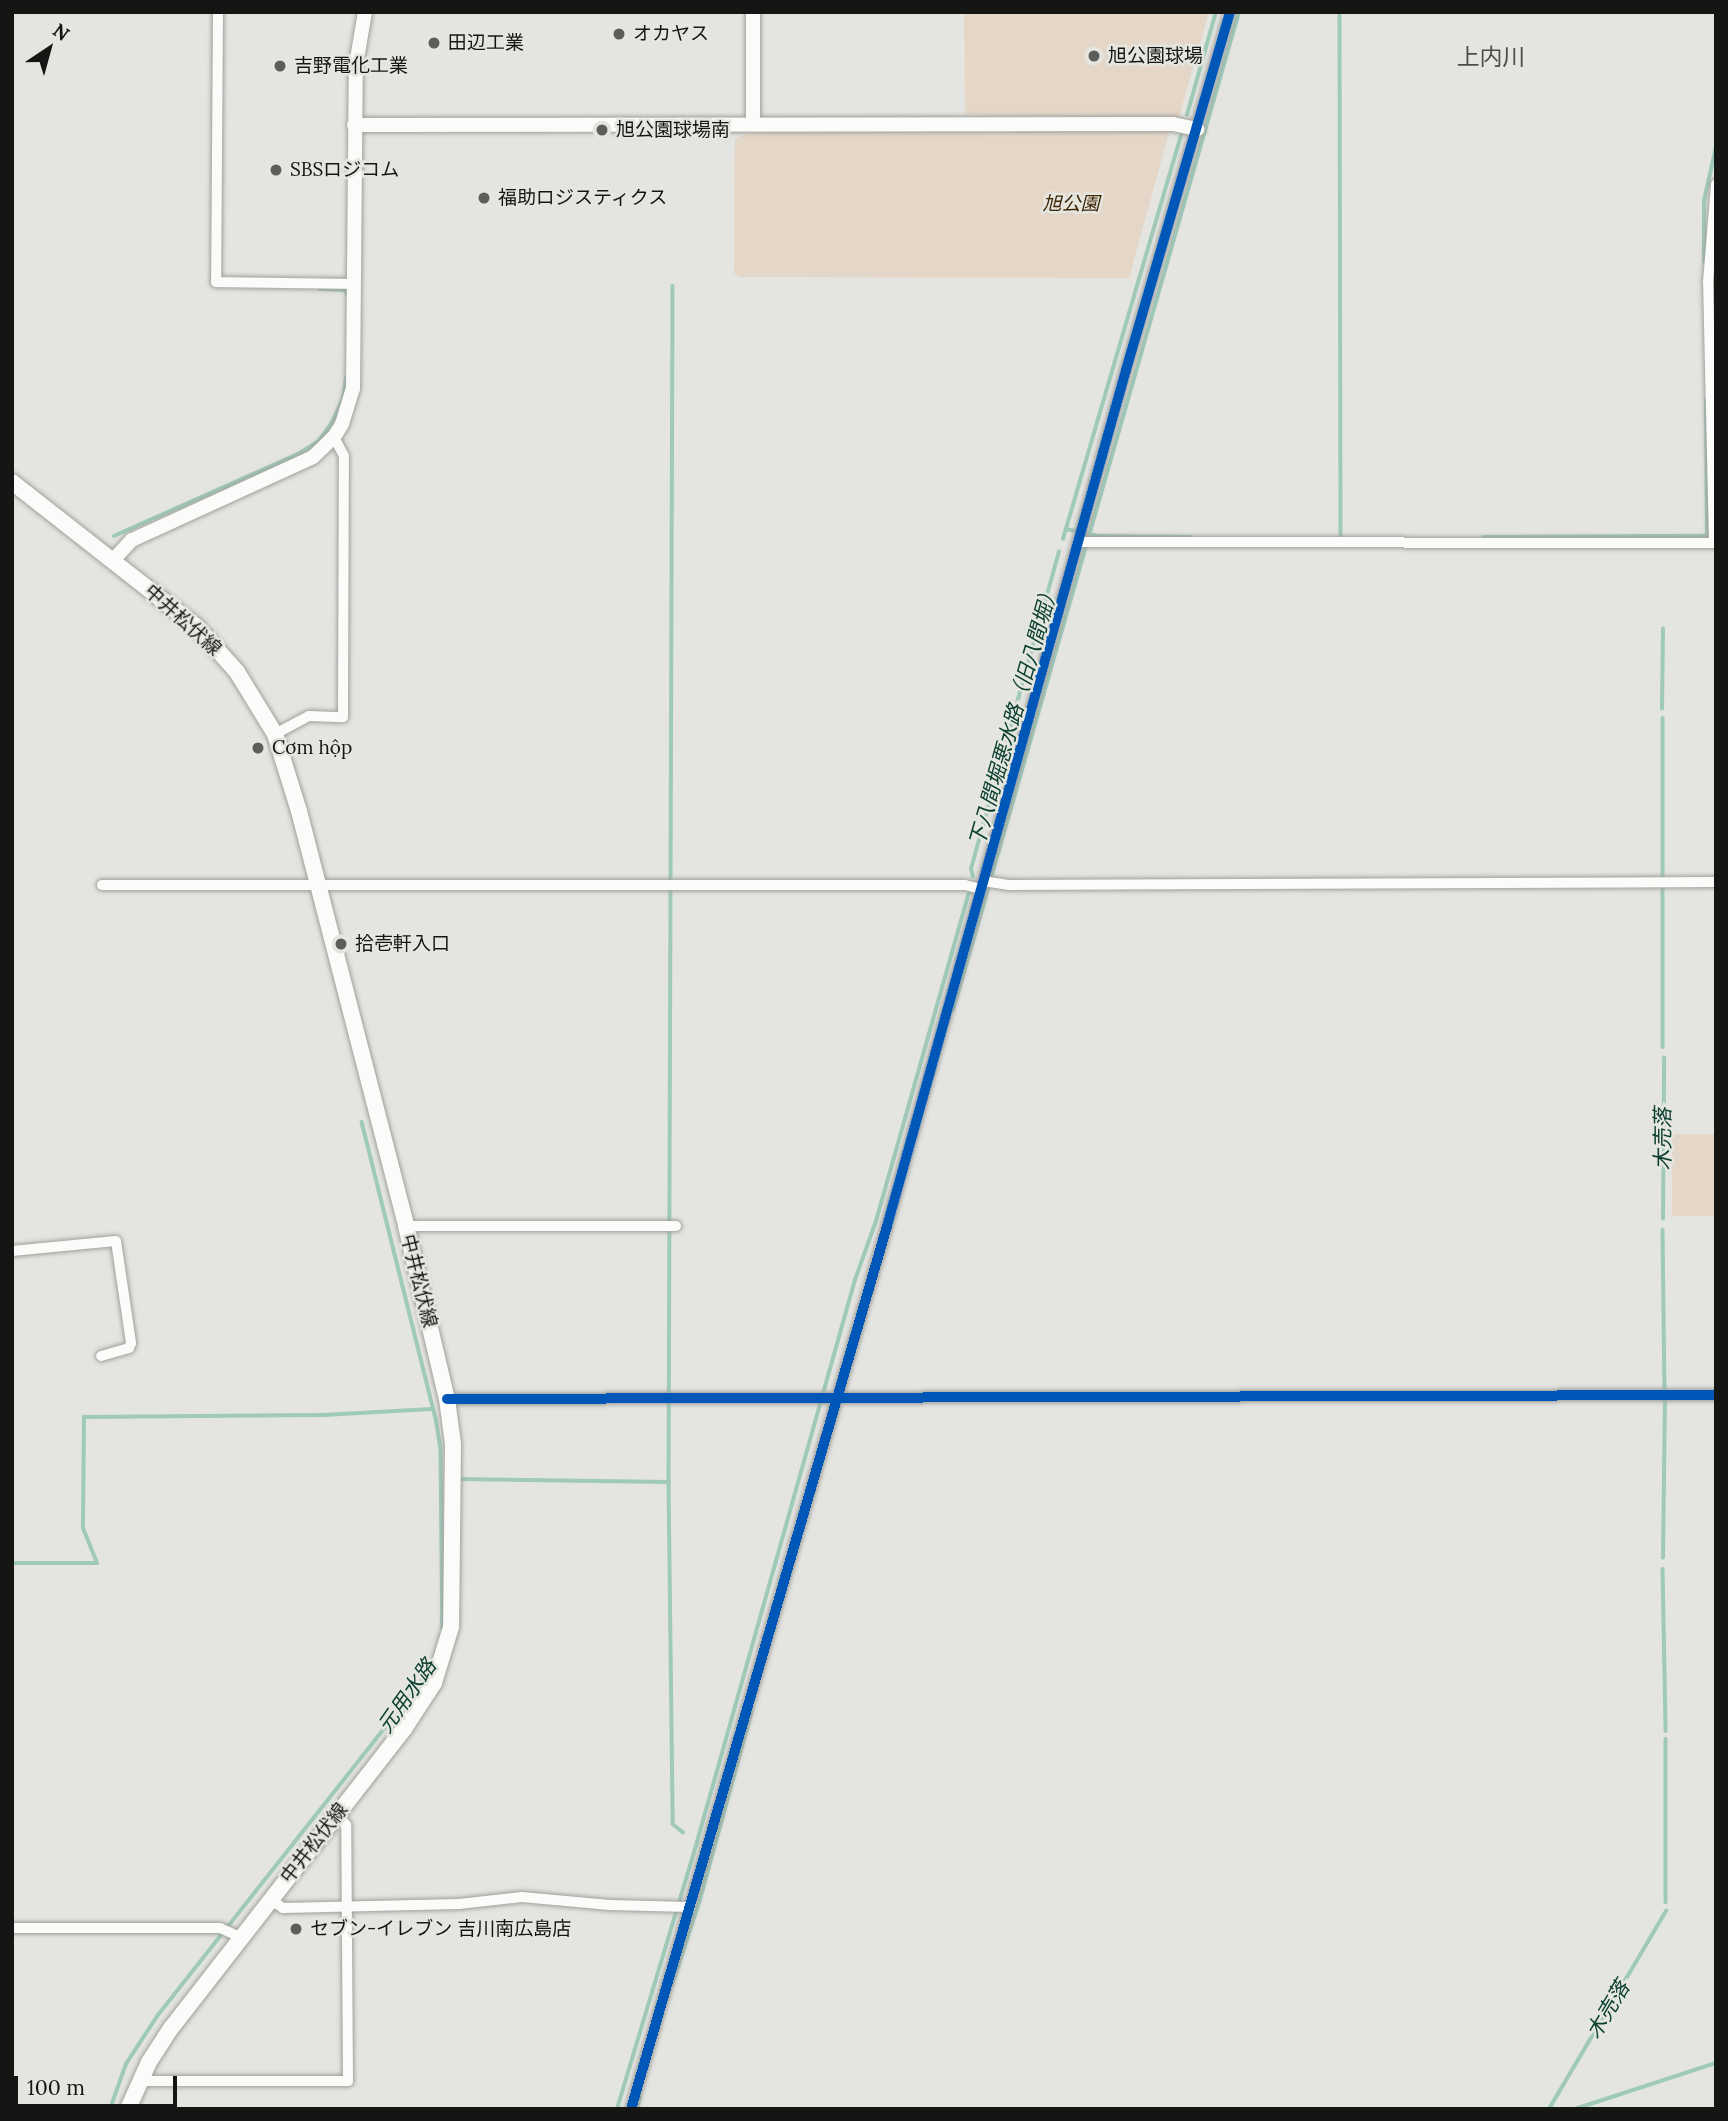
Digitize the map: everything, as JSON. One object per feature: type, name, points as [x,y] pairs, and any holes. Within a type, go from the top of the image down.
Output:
[{"type":"main road","name":"中井松伏線","points":[[12,482],[114,559],[198,628],[250,690],[275,734],[291,780],[406,1226],[447,1399],[453,1455],[451,1627],[446,1653],[434,1683],[420,1706],[171,2028],[140,2081],[128,2109]]},
{"type":"street","points":[[218,12],[216,282],[353,284]]},
{"type":"street","points":[[114,559],[132,540],[313,457],[334,437],[345,416],[353,389],[354,125],[356,65],[365,12]]},
{"type":"street","points":[[753,12],[753,123]]},
{"type":"street","points":[[631,2109],[986,885],[1078,542],[1230,12]]},
{"type":"street","points":[[354,125],[1180,125],[1197,129]]},
{"type":"street","points":[[1078,542],[1715,543],[1708,282],[1716,184]]},
{"type":"street","points":[[275,734],[309,716],[344,717],[344,456],[334,437]]},
{"type":"street","points":[[102,885],[1716,882]]},
{"type":"street","points":[[406,1226],[676,1226]]},
{"type":"street","points":[[12,1251],[116,1241],[131,1343],[129,1348],[101,1356]]},
{"type":"street","points":[[447,1399],[1716,1395]]},
{"type":"street","points":[[140,2081],[348,2081],[346,1825],[337,1814]]},
{"type":"street","points":[[270,1899],[283,1908],[459,1904],[522,1897],[690,1907]]},
{"type":"street","points":[[12,1928],[220,1928],[240,1937]]},
{"type":"green space","name":"旭公園球場","points":[[964,12],[1209,12],[1179,117],[965,115]]},
{"type":"green space","name":"旭公園","points":[[1164,128],[1169,133],[1129,278],[739,277],[734,273],[735,139],[747,133]]},
{"type":"green space","points":[[1672,1134],[1716,1134],[1716,1216],[1672,1216]]},
{"type":"waterway","name":"下八間堀悪水路（旧八間堀）","points":[[1187,115],[1216,12]]},
{"type":"waterway","points":[[991,878],[1239,12]]},
{"type":"waterway","points":[[1340,12],[1341,538]]},
{"type":"waterway","name":"下八間堀悪水路（旧八間堀）","points":[[1063,539],[1181,135]]},
{"type":"waterway","points":[[1704,262],[1704,201],[1716,147]]},
{"type":"waterway","points":[[673,286],[669,1482],[673,1824],[683,1832]]},
{"type":"waterway","points":[[320,289],[347,290],[347,294]]},
{"type":"waterway","points":[[114,536],[300,453],[319,441],[343,399],[346,378]]},
{"type":"waterway","name":"木売落","points":[[1484,537],[1707,536],[1706,400]]},
{"type":"waterway","points":[[1066,529],[1099,536],[1190,537]]},
{"type":"waterway","name":"下八間堀悪水路（旧八間堀）","points":[[973,877],[971,869],[1059,552]]},
{"type":"waterway","name":"木売落","points":[[1662,709],[1663,629]]},
{"type":"waterway","name":"木売落","points":[[1663,718],[1663,876]]},
{"type":"waterway","points":[[953,1010],[989,886]]},
{"type":"waterway","name":"木売落","points":[[1663,889],[1663,1047]]},
{"type":"waterway","name":"下八間堀悪水路（旧八間堀）","points":[[617,2109],[697,1842],[855,1280],[876,1221],[969,892]]},
{"type":"waterway","name":"木売落","points":[[1663,1219],[1664,1058]]},
{"type":"waterway","name":"元用水路","points":[[362,1122],[436,1418],[441,1450],[443,1628]]},
{"type":"waterway","name":"木売落","points":[[1663,1230],[1665,1390]]},
{"type":"waterway","name":"木売落","points":[[1663,1558],[1665,1402]]},
{"type":"waterway","points":[[12,1563],[97,1563],[83,1528],[84,1417],[324,1415],[431,1409]]},
{"type":"waterway","points":[[458,1479],[669,1482]]},
{"type":"waterway","name":"木売落","points":[[1663,1569],[1666,1731]]},
{"type":"waterway","name":"元用水路","points":[[110,2109],[126,2064],[158,2015],[430,1671]]},
{"type":"waterway","points":[[672,1985],[700,1900],[751,1713]]},
{"type":"waterway","name":"木売落","points":[[1666,1739],[1666,1902]]},
{"type":"waterway","name":"木売落","points":[[1549,2109],[1666,1911]]},
{"type":"waterway","points":[[1575,2109],[1716,2063]]},
{"type":"waterway","points":[[637,2109],[640,2096]]},
{"type":"cycle path","points":[[631,2109],[887,1226],[1126,370],[1230,12]]},
{"type":"cycle path","points":[[447,1399],[1716,1395]]},
{"type":"place","name":"オカヤス","points":[[619,34]]},
{"type":"place","name":"田辺工業","points":[[434,43]]},
{"type":"place","name":"旭公園球場","points":[[1094,56]]},
{"type":"place","name":"吉野電化工業","points":[[280,66]]},
{"type":"place","name":"旭公園球場南","points":[[602,130]]},
{"type":"place","name":"SBSロジコム","points":[[276,170]]},
{"type":"place","name":"福助ロジスティクス","points":[[484,198]]},
{"type":"place","name":"Cơm hộp","points":[[258,748]]},
{"type":"place","name":"拾壱軒入口","points":[[341,944]]},
{"type":"place","name":"セブン-イレブン 吉川南広島店","points":[[296,1929]]},
{"type":"district","name":"上内川","points":[[1491,57]]}]
